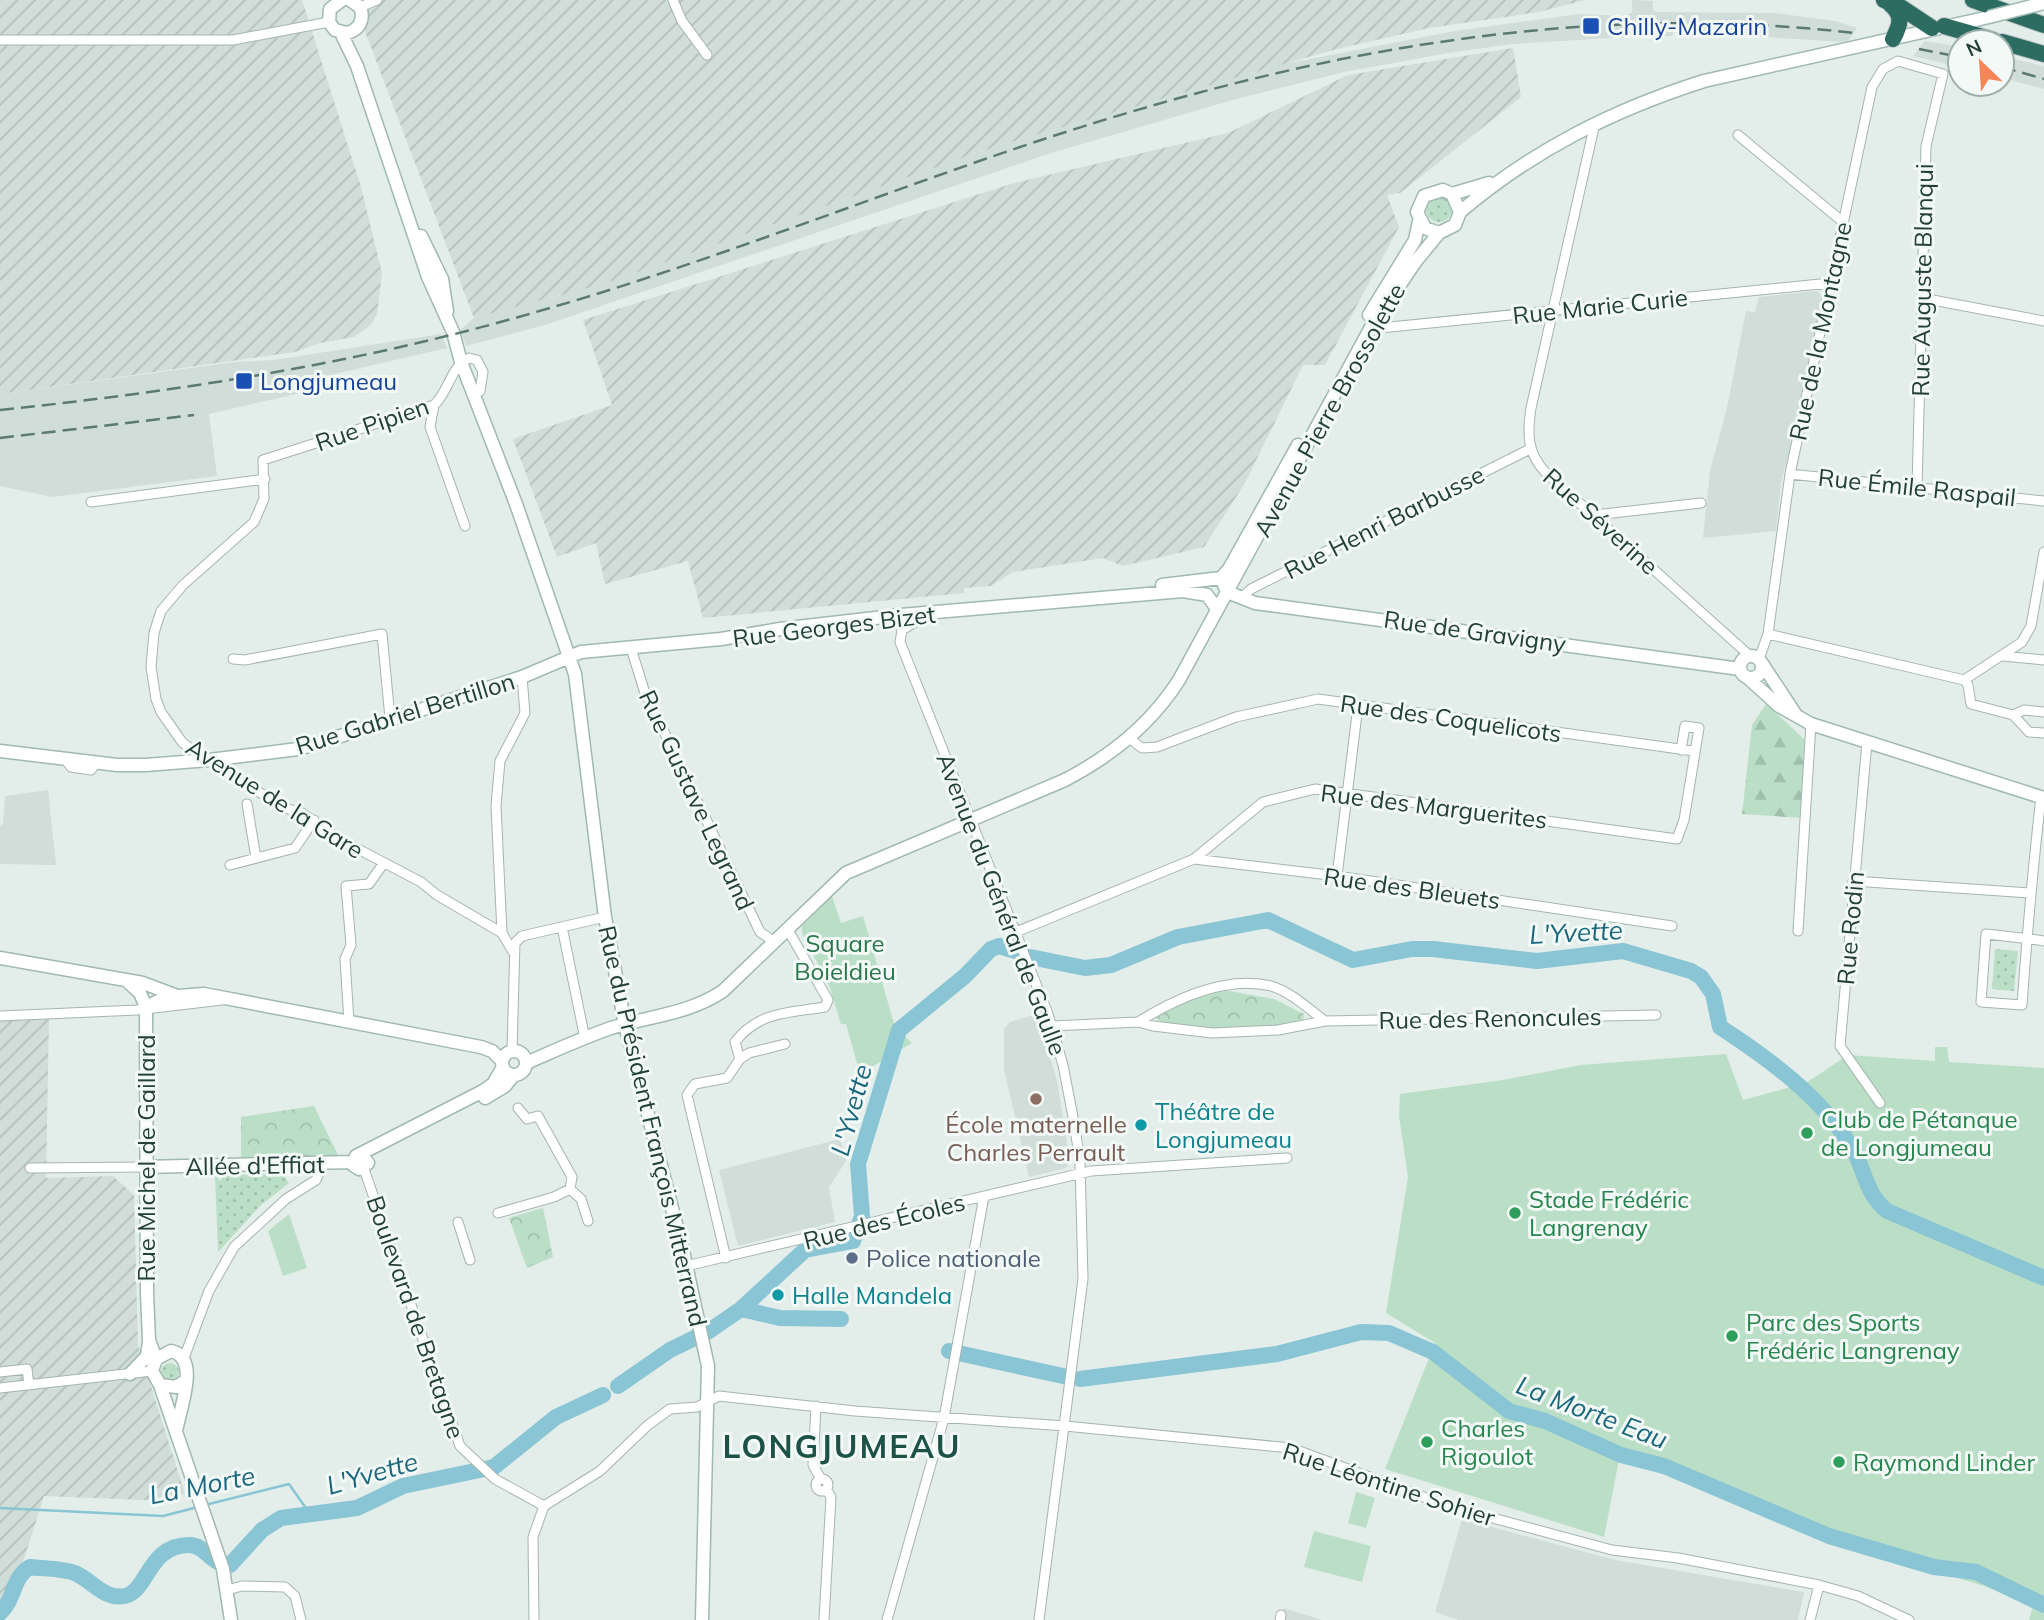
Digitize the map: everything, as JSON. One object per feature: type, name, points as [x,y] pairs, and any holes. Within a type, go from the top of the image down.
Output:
[{"type":"highway","points":[[1885,0],[1946,29]]},
{"type":"highway","points":[[1885,0],[1900,17],[1894,39]]},
{"type":"highway","points":[[1973,0],[2044,25]]},
{"type":"highway","points":[[2032,0],[2044,4]]},
{"type":"highway","points":[[1984,18],[1985,28]]},
{"type":"highway","points":[[2016,46],[2044,54]]},
{"type":"main road","points":[[342,0],[329,10],[341,33],[357,29]]},
{"type":"main road","points":[[352,2],[362,18],[357,29],[356,66]]},
{"type":"main road","name":"Avenue Pierre Brossolette","points":[[526,1063],[625,1025],[706,1003],[723,991],[846,873],[1066,780],[1100,761],[1129,738],[1170,694],[1370,329],[1438,233],[1455,225],[1460,212],[1500,179],[1555,143],[1596,122],[1658,96],[1704,81],[2044,4]]},
{"type":"main road","name":"Rue du Président François Mitterrand","points":[[341,33],[356,66],[404,200],[428,277],[449,321],[476,393],[570,656],[582,715],[605,917],[625,1025],[686,1266],[708,1366],[702,1620]]},
{"type":"main road","name":"Avenue Pierre Brossolette","points":[[1221,578],[1229,569],[1362,328],[1415,240],[1419,221],[1418,204],[1424,195],[1443,190],[1452,194],[1500,179]]},
{"type":"main road","points":[[1452,194],[1460,212]]},
{"type":"main road","points":[[1419,221],[1424,228],[1438,233]]},
{"type":"main road","points":[[1221,578],[1227,592]]},
{"type":"main road","name":"Rue Georges Bizet","points":[[1099,597],[1221,578]]},
{"type":"main road","name":"Rue Georges Bizet","points":[[570,656],[581,652],[929,613],[1099,597],[1197,591],[1207,595],[1217,609]]},
{"type":"main road","name":"Rue de Gravigny","points":[[1227,592],[1255,603],[1744,673]]},
{"type":"main road","name":"Rue Gabriel Bertillon","points":[[0,751],[127,765],[209,760],[298,749],[522,677],[570,656]]},
{"type":"main road","points":[[1757,659],[1742,659],[1744,673],[1779,706],[1811,724],[2042,797]]},
{"type":"main road","points":[[1744,673],[1760,673],[1757,659]]},
{"type":"main road","points":[[1757,659],[1796,715]]},
{"type":"main road","points":[[0,958],[143,983],[175,995]]},
{"type":"main road","name":"Rue Michel de Gaillard","points":[[128,982],[141,993],[146,1007],[144,1167],[149,1340]]},
{"type":"main road","points":[[146,1007],[161,998],[204,994],[481,1047],[504,1047],[514,1075]]},
{"type":"main road","points":[[521,1052],[526,1063],[523,1071],[514,1075],[499,1090],[361,1161],[483,1091],[493,1084],[506,1058],[521,1052]]},
{"type":"main road","name":"Allée d'Effiat","points":[[144,1167],[361,1161]]},
{"type":"main road","points":[[149,1340],[158,1361],[160,1385],[177,1427],[223,1569],[232,1620]]},
{"type":"main road","points":[[130,1374],[144,1360],[149,1340]]},
{"type":"main road","points":[[158,1361],[176,1352],[184,1358],[188,1369],[177,1427]]},
{"type":"main road","points":[[160,1385],[176,1387],[185,1381]]},
{"type":"street","points":[[352,2],[377,0]]},
{"type":"street","points":[[673,0],[682,21],[707,55]]},
{"type":"street","points":[[0,40],[233,40],[329,10]]},
{"type":"street","name":"Rue de la Montagne","points":[[1757,659],[1768,634],[1790,474],[1875,77],[1898,61],[1943,74]]},
{"type":"street","name":"Rue Auguste Blanqui","points":[[1917,487],[1926,146],[1943,74]]},
{"type":"street","points":[[1553,312],[1596,122]]},
{"type":"street","points":[[1738,135],[1843,222]]},
{"type":"street","name":"Rue Marie Curie","points":[[1370,329],[1830,283]]},
{"type":"street","points":[[1922,298],[2044,321]]},
{"type":"street","name":"Rue Séverine","points":[[1553,312],[1527,434],[1530,449],[1538,464],[1757,659]]},
{"type":"street","name":"Rue Pipien","points":[[263,460],[434,405],[461,353]]},
{"type":"street","points":[[434,405],[430,427],[465,526]]},
{"type":"street","name":"Rue Henri Barbusse","points":[[1241,598],[1251,589],[1530,449]]},
{"type":"street","name":"Avenue de la Gare","points":[[263,460],[265,490],[262,507],[254,522],[172,597],[161,611],[154,633],[151,667],[156,699],[182,742],[285,808],[314,820],[337,838],[421,882],[437,895],[502,933],[513,952]]},
{"type":"street","name":"Rue Émile Raspail","points":[[1790,474],[2044,501]]},
{"type":"street","points":[[91,502],[265,479]]},
{"type":"street","points":[[1595,515],[1701,503]]},
{"type":"street","points":[[1964,680],[2022,642],[2031,626],[2044,552]]},
{"type":"street","name":"Avenue du Général de Gaulle","points":[[929,613],[907,624],[902,630],[900,642],[1052,1026],[1070,1095],[1080,1174],[1083,1279],[1039,1620]]},
{"type":"street","points":[[233,659],[245,660],[382,634],[390,718]]},
{"type":"street","points":[[1768,634],[1964,680],[1968,685],[1971,704],[2013,715],[2029,732],[2044,733]]},
{"type":"street","name":"Rue Gustave Legrand","points":[[631,648],[637,673],[760,932],[775,942]]},
{"type":"street","points":[[2003,656],[2044,660]]},
{"type":"street","points":[[502,933],[496,806],[500,761],[525,713],[522,677]]},
{"type":"street","name":"Rue des Coquelicots","points":[[1129,738],[1137,745],[1149,748],[1236,718],[1318,699],[1695,751]]},
{"type":"street","points":[[1337,876],[1358,706]]},
{"type":"street","points":[[2013,715],[2024,710],[2044,712]]},
{"type":"street","points":[[1798,931],[1811,724]]},
{"type":"street","points":[[1681,750],[1685,726],[1699,728],[1695,751]]},
{"type":"street","name":"Rue Rodin","points":[[1867,742],[1840,1046],[1880,1103]]},
{"type":"street","name":"Rue des Marguerites","points":[[1016,932],[1194,859],[1262,802],[1315,789],[1677,839],[1684,820],[1695,751]]},
{"type":"street","points":[[2042,797],[2030,893],[2028,938],[2022,1005],[1981,1002],[1986,934],[2028,938],[2044,940]]},
{"type":"street","points":[[247,804],[256,858]]},
{"type":"street","points":[[230,865],[295,848],[314,820]]},
{"type":"street","name":"Rue des Bleuets","points":[[1194,859],[1337,876],[1672,926]]},
{"type":"street","points":[[349,1022],[345,959],[351,945],[346,886],[369,884],[383,864]]},
{"type":"street","points":[[1853,881],[2030,893]]},
{"type":"street","points":[[506,1058],[515,943],[522,936],[605,917]]},
{"type":"street","points":[[562,927],[585,1039]]},
{"type":"street","points":[[740,1059],[735,1042],[752,1023],[773,1014],[825,1007],[828,1000],[788,930]]},
{"type":"street","name":"Rue des Renoncules","points":[[1138,1021],[1174,1000],[1199,991],[1234,986],[1271,986],[1325,1021]]},
{"type":"street","points":[[0,1016],[227,1000]]},
{"type":"street","name":"Rue des Renoncules","points":[[1052,1026],[1138,1021],[1153,1026],[1212,1033],[1278,1030],[1325,1021],[1656,1015]]},
{"type":"street","points":[[726,1258],[687,1096],[695,1084],[727,1078],[740,1059],[749,1053],[785,1044]]},
{"type":"street","points":[[498,1213],[554,1197],[569,1189],[572,1177],[547,1135],[543,1121],[538,1116],[527,1119],[518,1108]]},
{"type":"street","name":"Rue des Écoles","points":[[686,1266],[1080,1174],[1133,1167],[1287,1158]]},
{"type":"street","name":"Boulevard de Bretagne","points":[[361,1161],[459,1443],[477,1464],[492,1476],[544,1506]]},
{"type":"street","points":[[184,1358],[209,1290],[234,1248],[274,1209],[316,1180],[323,1164]]},
{"type":"street","name":"Allée d'Effiat","points":[[30,1168],[144,1167]]},
{"type":"street","points":[[569,1189],[581,1199],[588,1221]]},
{"type":"street","points":[[887,1620],[944,1418],[984,1196]]},
{"type":"street","points":[[458,1222],[470,1260]]},
{"type":"street","points":[[0,1388],[130,1374],[158,1361]]},
{"type":"street","points":[[0,1372],[27,1369],[29,1385]]},
{"type":"street","name":"Rue Léontine Sohier","points":[[544,1506],[600,1471],[648,1425],[670,1409],[706,1404],[719,1396],[1291,1448],[1448,1506],[1545,1533],[1612,1549],[1678,1558],[1819,1585],[1858,1596],[1909,1620]]},
{"type":"street","points":[[816,1406],[813,1465],[821,1479],[828,1482],[826,1489],[831,1497],[824,1620]]},
{"type":"street","points":[[534,1620],[533,1537],[544,1506]]},
{"type":"street","points":[[1810,1620],[1819,1585]]},
{"type":"street","points":[[227,1590],[243,1586],[285,1587],[295,1596],[301,1620]]},
{"type":"shaded area","points":[[0,0],[302,0],[361,187],[382,273],[377,314],[371,325],[354,337],[320,343],[295,352],[0,394]]},
{"type":"shaded area","points":[[353,0],[1585,0],[1539,12],[1429,28],[1333,50],[997,146],[603,284],[474,318]]},
{"type":"shaded area","points":[[1632,0],[1653,1],[1653,10],[1657,12],[1775,13],[1835,21],[1857,28],[1849,40],[1841,42],[1674,31],[1672,36],[1659,36],[1659,32],[1631,33],[1627,37],[1513,44],[1454,52],[1344,72],[1236,99],[1051,153],[545,325],[466,346],[460,330],[474,318],[603,284],[997,146],[1284,64],[1455,31],[1580,14],[1624,16],[1632,13]]},
{"type":"shaded area","points":[[1925,41],[1946,45],[1946,64],[1913,56]]},
{"type":"shaded area","points":[[1513,48],[1521,97],[1400,193],[1387,195],[1399,227],[1325,365],[1303,365],[1245,483],[1204,547],[1123,566],[1103,558],[1013,572],[991,586],[964,588],[964,593],[703,618],[688,561],[605,584],[596,543],[557,557],[513,439],[612,405],[583,320],[1014,183],[1228,133],[1348,75]]},
{"type":"shaded area","points":[[2016,59],[2044,66],[2044,89],[2016,82]]},
{"type":"shaded area","points":[[1817,291],[1822,296],[1797,423],[1781,482],[1776,531],[1703,538],[1710,471],[1727,408],[1746,311],[1755,312],[1759,297]]},
{"type":"shaded area","points":[[441,334],[447,348],[300,382],[300,393],[209,414],[217,476],[52,497],[0,486],[0,394],[235,362],[274,360]]},
{"type":"shaded area","points":[[48,790],[56,865],[0,864],[0,826],[3,824],[5,796]]},
{"type":"shaded area","name":"École maternelle Charles Perrault","points":[[1037,1014],[1057,1080],[1070,1162],[1066,1168],[1029,1177],[1004,1069],[1004,1029],[1010,1022]]},
{"type":"shaded area","points":[[49,1017],[46,1178],[113,1176],[134,1195],[138,1345],[185,1494],[145,1500],[44,1496],[24,1559],[0,1604],[0,1020]]},
{"type":"shaded area","points":[[840,1139],[846,1161],[829,1187],[835,1222],[738,1246],[719,1170]]},
{"type":"shaded area","points":[[1462,1519],[1615,1560],[1804,1592],[1798,1620],[1459,1620],[1435,1612]]},
{"type":"shaded area","points":[[1284,1608],[1322,1620],[1281,1620]]},
{"type":"green space","points":[[1439,196],[1448,200],[1452,209],[1448,218],[1439,222],[1430,218],[1426,209],[1430,200]]},
{"type":"green space","points":[[1766,704],[1806,741],[1801,818],[1742,814],[1752,725]]},
{"type":"green space","name":"Square Boieldieu","points":[[832,896],[841,923],[863,916],[895,1027],[912,1043],[860,1074],[846,1024],[841,1024],[830,988],[802,933],[802,926]]},
{"type":"green space","points":[[1995,949],[2018,951],[2014,991],[1992,989]]},
{"type":"green space","points":[[1224,990],[1274,999],[1304,1014],[1303,1021],[1271,1027],[1205,1031],[1168,1025],[1156,1018],[1195,995]]},
{"type":"green space","name":"Parc des Sports Frédéric Langrenay","points":[[1935,1047],[1947,1047],[1949,1062],[2044,1068],[2044,1620],[2029,1620],[2033,1606],[1984,1586],[1826,1539],[1660,1469],[1619,1460],[1604,1537],[1385,1469],[1435,1343],[1386,1313],[1408,1177],[1399,1116],[1400,1094],[1503,1080],[1581,1065],[1726,1054],[1743,1100],[1806,1083],[1848,1055],[1935,1061]]},
{"type":"green space","points":[[314,1106],[338,1155],[241,1157],[241,1117]]},
{"type":"green space","points":[[287,1174],[285,1178],[289,1183],[261,1205],[218,1252],[215,1175],[221,1181],[222,1175]]},
{"type":"green space","points":[[543,1208],[553,1257],[527,1268],[509,1218]]},
{"type":"green space","points":[[289,1214],[307,1268],[283,1276],[268,1231]]},
{"type":"green space","points":[[170,1363],[176,1366],[179,1372],[176,1378],[170,1381],[164,1378],[161,1372],[164,1366]]},
{"type":"green space","points":[[1356,1492],[1375,1498],[1366,1528],[1348,1523]]},
{"type":"green space","points":[[1314,1531],[1371,1546],[1362,1582],[1304,1567]]},
{"type":"waterway","name":"L'Yvette","points":[[1030,957],[1085,968],[1111,965],[1178,937],[1268,920],[1353,960],[1412,949],[1537,961],[1623,951],[1691,971],[1701,977],[1713,994],[1720,1027],[1792,1080],[1838,1128],[1856,1155],[1869,1188],[1887,1211],[2044,1278]]},
{"type":"waterway","name":"L'Yvette","points":[[618,1386],[670,1350],[709,1331],[741,1309],[805,1250],[853,1241],[862,1216],[858,1164],[899,1030],[965,976],[991,949],[999,946],[1019,952]]},
{"type":"waterway","name":"La Morte Eau","points":[[741,1309],[780,1318],[841,1319]]},
{"type":"waterway","name":"La Morte Eau","points":[[1080,1379],[1277,1354],[1361,1332],[1389,1333],[1433,1352],[1509,1411],[1545,1421],[1621,1455],[1664,1466],[1829,1536],[1934,1567],[1976,1572],[2044,1605]]},
{"type":"waterway","name":"La Morte Eau","points":[[949,1351],[1063,1376]]},
{"type":"waterway","name":"L'Yvette","points":[[0,1613],[20,1577],[30,1567],[72,1572],[105,1593],[118,1597],[133,1592],[157,1560],[175,1547],[195,1546],[218,1562],[230,1565],[262,1530],[281,1518],[357,1508],[403,1486],[494,1467],[556,1417],[603,1395]]},
{"type":"waterway","name":"La Morte","points":[[205,1505],[289,1484],[310,1514]]},
{"type":"waterway","name":"La Morte","points":[[0,1508],[163,1516],[198,1507]]},
{"type":"railway","points":[[0,410],[136,394],[271,373],[470,330],[662,273],[1035,142],[1235,83],[1337,60],[1439,42],[1542,30],[1645,24],[1749,25],[1854,33]]},
{"type":"railway","points":[[1919,49],[1946,54]]},
{"type":"railway","points":[[2016,71],[2044,79]]},
{"type":"railway","points":[[0,438],[194,415]]},
{"type":"place","name":"Chilly-Mazarin","points":[[1591,26]]},
{"type":"place","name":"Longjumeau","points":[[244,381]]},
{"type":"place","name":"École maternelle Charles Perrault","points":[[1036,1099]]},
{"type":"place","name":"Théâtre de Longjumeau","points":[[1141,1125]]},
{"type":"place","name":"Club de Pétanque de Longjumeau","points":[[1807,1133]]},
{"type":"place","name":"Stade Frédéric Langrenay","points":[[1515,1213]]},
{"type":"place","name":"Police nationale","points":[[852,1258]]},
{"type":"place","name":"Halle Mandela","points":[[778,1295]]},
{"type":"place","name":"Parc des Sports Frédéric Langrenay","points":[[1732,1336]]},
{"type":"place","name":"Charles Rigoulot","points":[[1427,1442]]},
{"type":"place","name":"Raymond Linder","points":[[1839,1462]]},
{"type":"district","name":"LONGJUMEAU","points":[[842,1446]]}]
